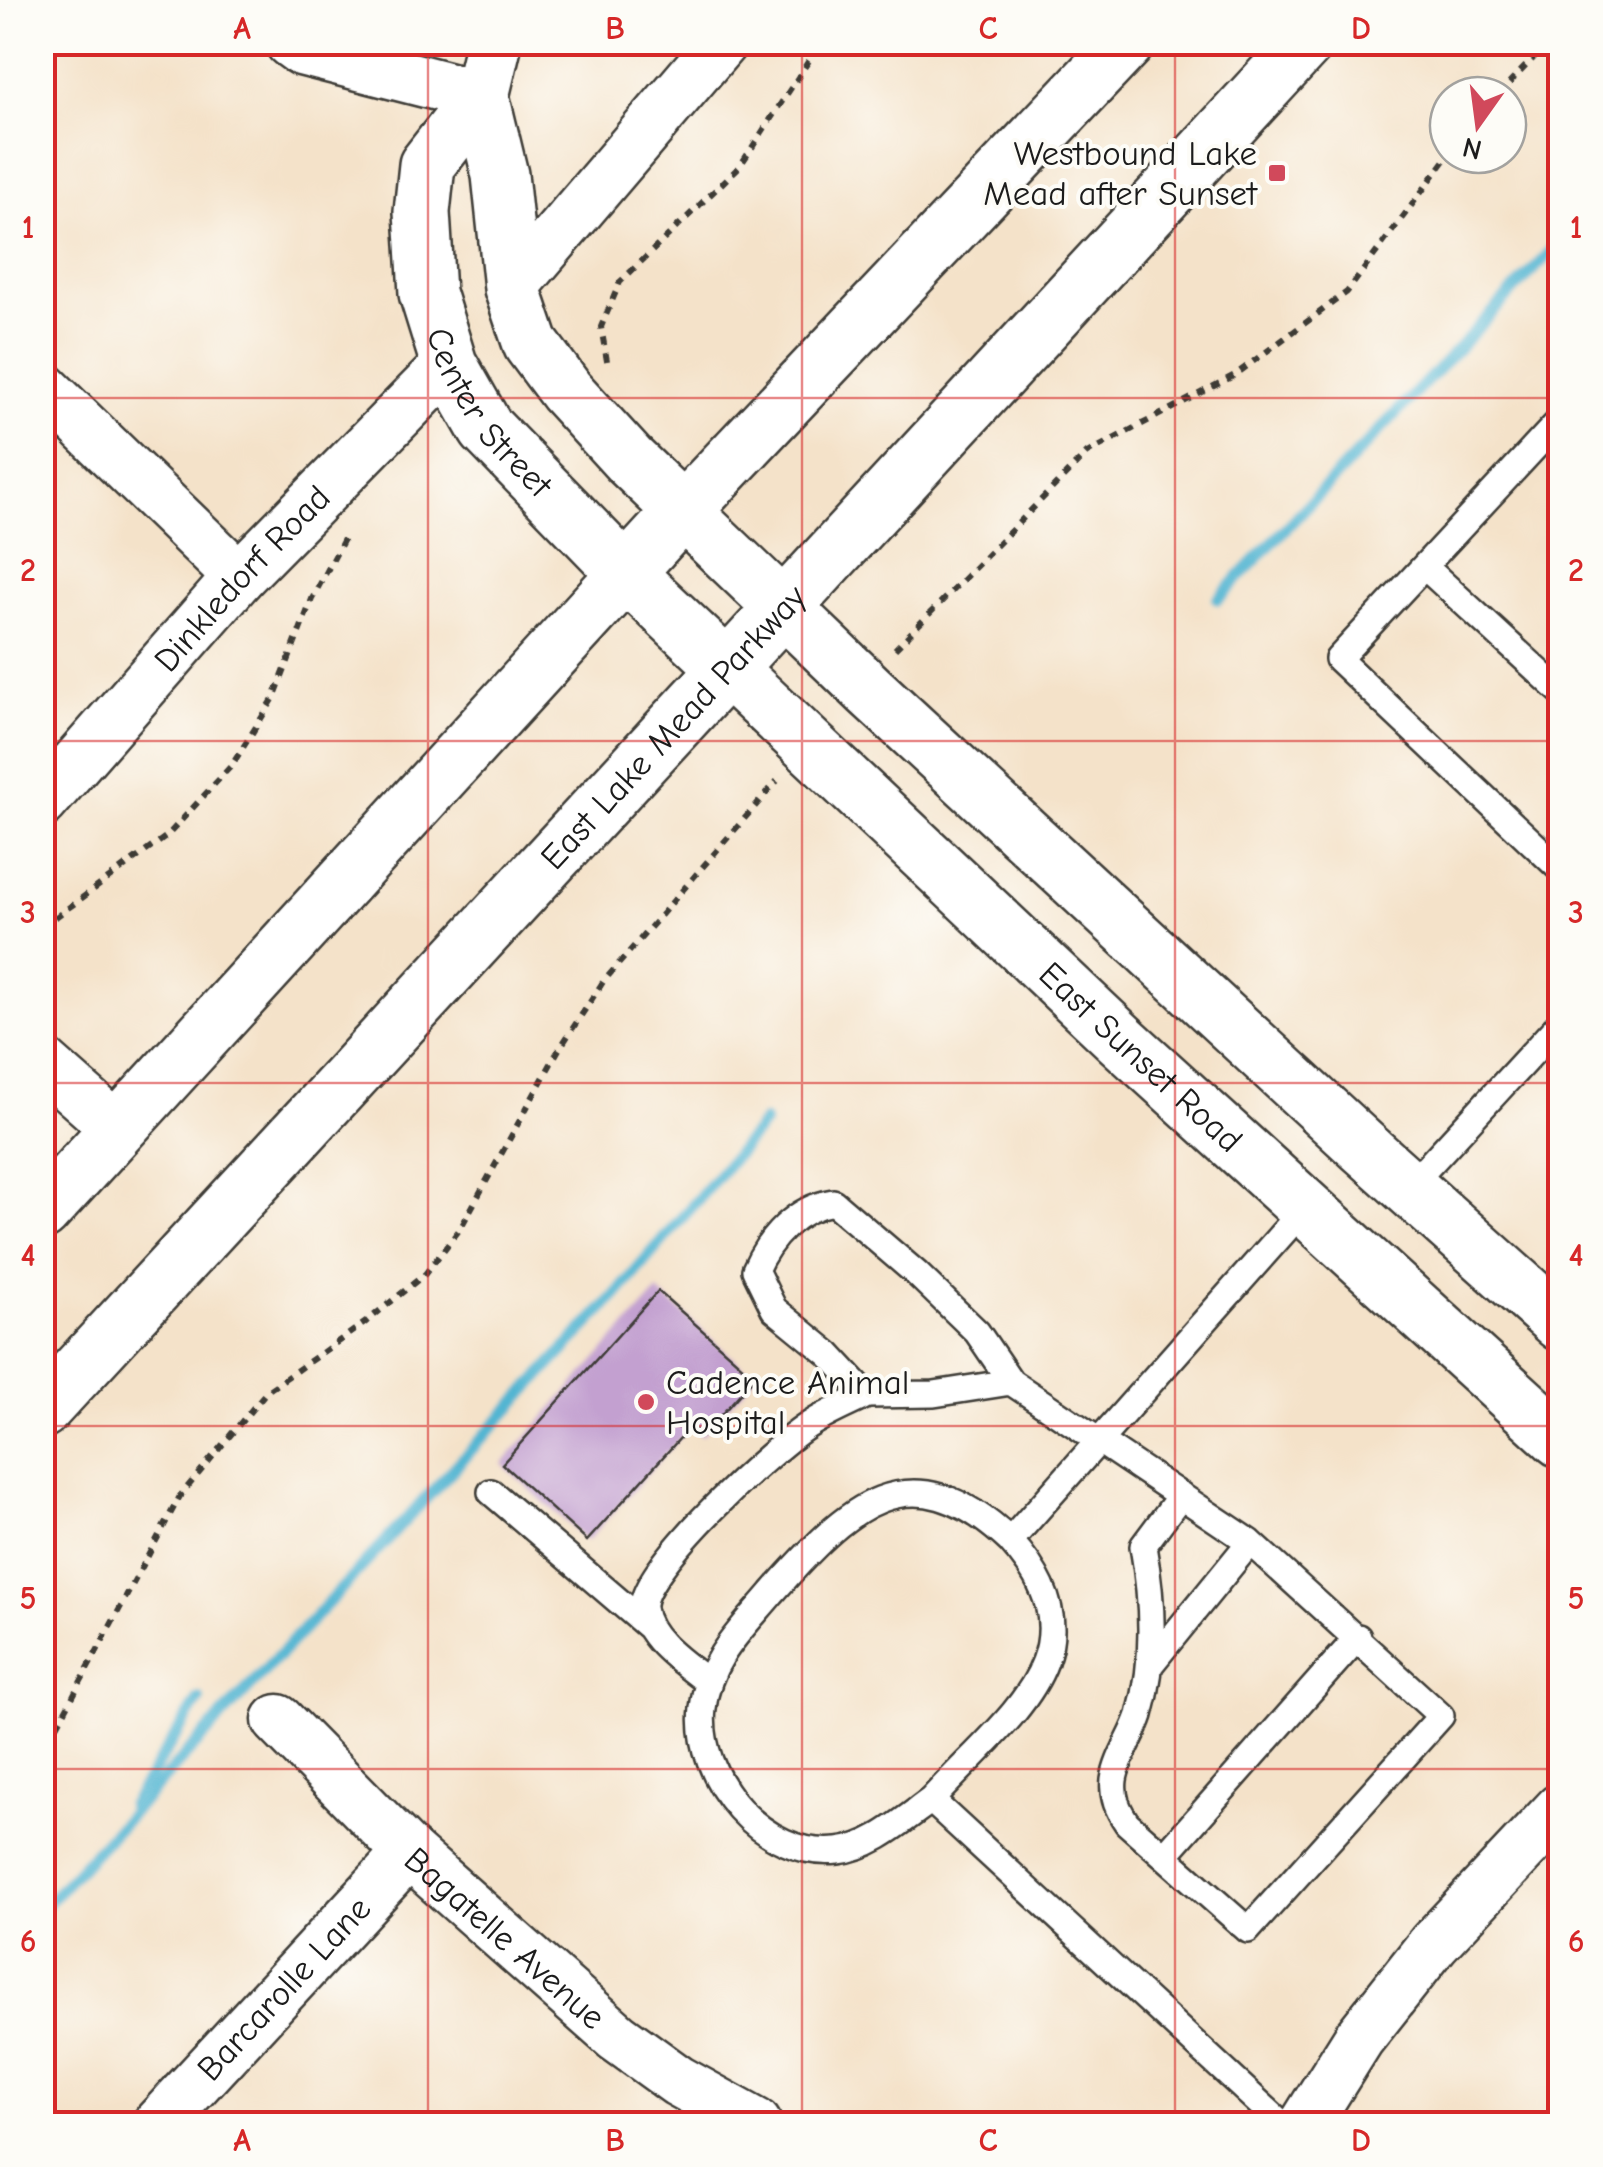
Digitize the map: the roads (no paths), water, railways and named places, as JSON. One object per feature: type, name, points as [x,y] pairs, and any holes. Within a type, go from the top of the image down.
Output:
[{"type":"main road","name":"Center Street","points":[[494,42],[481,96],[427,165],[422,212],[427,292],[449,364],[486,429],[626,573],[727,666]]},
{"type":"main road","points":[[42,1212],[682,512],[1126,42]]},
{"type":"main road","name":"East Lake Mead Parkway","points":[[42,1410],[1306,42]]},
{"type":"main road","name":"Center Street","points":[[481,96],[500,175],[512,288],[531,344],[628,460],[782,608]]},
{"type":"main road","points":[[782,608],[1408,1188],[1560,1323]]},
{"type":"main road","name":"East Sunset Road","points":[[727,666],[1305,1208],[1560,1439]]},
{"type":"street","points":[[290,42],[301,50],[481,96]]},
{"type":"street","points":[[512,288],[722,42]]},
{"type":"street","name":"Dinkledorf Road","points":[[42,802],[239,577],[449,364]]},
{"type":"street","points":[[42,386],[239,577]]},
{"type":"street","points":[[42,1062],[119,1130]]},
{"type":"street","name":"Bagatelle Avenue","points":[[278,1720],[408,1853],[617,2037],[678,2081],[756,2124]]},
{"type":"street","points":[[1306,2124],[1359,2038],[1434,1942],[1560,1809]]},
{"type":"street","name":"Barcarolle Lane","points":[[158,2124],[408,1853]]},
{"type":"lane","points":[[1560,420],[1338,659],[1560,869]]},
{"type":"lane","points":[[1426,567],[1560,692]]},
{"type":"lane","points":[[1408,1188],[1560,1023]]},
{"type":"lane","points":[[867,1395],[828,1354],[774,1309],[755,1270],[764,1250],[793,1219],[817,1205],[832,1202],[918,1274],[977,1332],[1011,1382],[1099,1444],[1181,1494],[1250,1542],[1441,1716],[1248,1930],[1128,1823],[1117,1810],[1114,1794],[1114,1778],[1140,1712],[1150,1665],[1151,1600],[1144,1546],[1181,1494]]},
{"type":"lane","points":[[1010,1541],[1305,1208]]},
{"type":"lane","points":[[649,1628],[642,1606],[649,1581],[726,1496],[809,1424],[867,1395],[934,1394],[1011,1382]]},
{"type":"lane","points":[[491,1492],[708,1682]]},
{"type":"lane","points":[[880,1497],[946,1497],[982,1515],[1010,1541],[1034,1567],[1049,1595],[1054,1624],[1048,1656],[1036,1686],[930,1800],[882,1836],[838,1851],[779,1838],[748,1815],[720,1786],[708,1764],[702,1710],[708,1682],[720,1653],[822,1536],[853,1511],[880,1497]]},
{"type":"lane","points":[[1150,1665],[1250,1542]]},
{"type":"lane","points":[[1166,1856],[1358,1637]]},
{"type":"lane","points":[[930,1800],[1282,2124]]},
{"type":"waterway","points":[[1218,599],[1560,242]]},
{"type":"waterway","points":[[42,1909],[614,1297],[764,1122]]},
{"type":"waterway","points":[[131,1806],[199,1699]]},
{"type":"place","name":"Westbound Lake Mead after Sunset","points":[[1277,173]]},
{"type":"place","name":"Cadence Animal Hospital","points":[[646,1402]]}]
